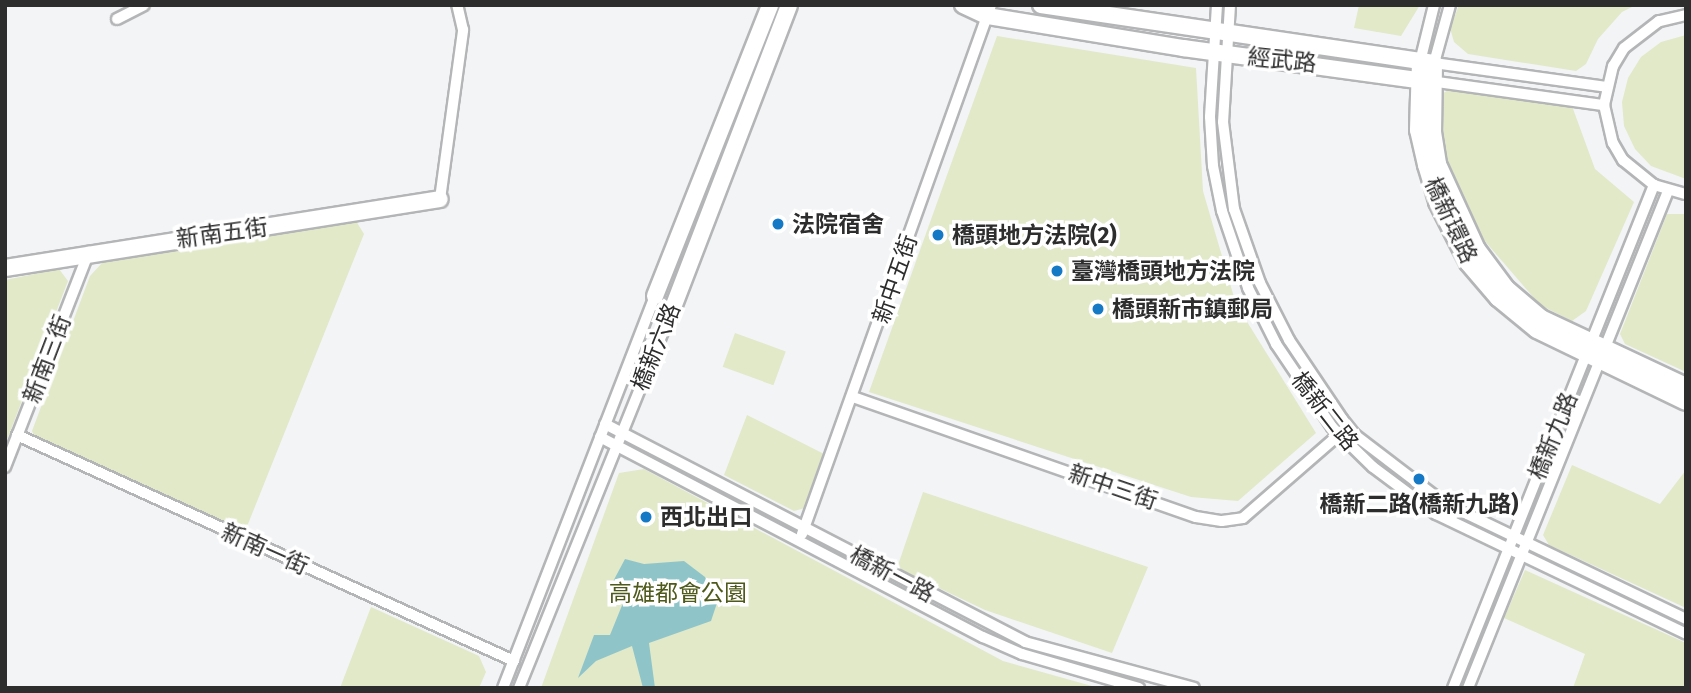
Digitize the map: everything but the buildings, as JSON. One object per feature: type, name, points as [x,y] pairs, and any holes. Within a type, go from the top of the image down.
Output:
[{"type":"street","points":[[117,19],[144,5]]},
{"type":"street","points":[[440,199],[463,30],[457,5]]},
{"type":"street","name":"橋新六路","points":[[503,688],[770,5]]},
{"type":"street","name":"橋新六路","points":[[519,688],[674,305],[789,5]]},
{"type":"street","name":"經武路","points":[[963,5],[1218,53],[1604,105]]},
{"type":"street","name":"經武路","points":[[1041,5],[1221,35],[1606,87]]},
{"type":"street","points":[[1216,5],[1221,35]]},
{"type":"street","points":[[1221,35],[1230,5]]},
{"type":"street","name":"橋新環路","points":[[1434,5],[1418,130],[1437,202],[1468,263],[1516,315],[1595,353],[1686,402]]},
{"type":"street","name":"橋新環路","points":[[1427,62],[1450,5]]},
{"type":"street","name":"新中五街","points":[[799,540],[853,397],[989,11]]},
{"type":"street","points":[[1686,15],[1659,21],[1640,32],[1624,48],[1606,87],[1604,105],[1613,143],[1637,174],[1668,191],[1686,194]]},
{"type":"street","name":"橋新二路","points":[[1221,35],[1213,166],[1233,245],[1248,288],[1276,344],[1338,435],[1406,494],[1507,551],[1686,634]]},
{"type":"street","name":"橋新二路","points":[[1218,53],[1234,209],[1260,283],[1289,340],[1349,427],[1444,503],[1512,539],[1686,619]]},
{"type":"street","name":"橋新九路","points":[[1468,688],[1525,544],[1654,185]]},
{"type":"street","name":"橋新九路","points":[[1452,688],[1512,539],[1668,191]]},
{"type":"street","name":"新南五街","points":[[5,268],[89,252],[440,199]]},
{"type":"street","name":"新南三街","points":[[5,467],[89,252]]},
{"type":"street","name":"橋新環路","points":[[1595,353],[1686,386]]},
{"type":"street","name":"新中三街","points":[[853,397],[1196,517],[1222,521],[1243,518],[1349,427]]},
{"type":"street","name":"橋新一路","points":[[605,424],[1025,642],[1194,688]]},
{"type":"street","name":"新南一街","points":[[17,435],[514,661]]},
{"type":"street","name":"橋新一路","points":[[600,437],[993,641],[1139,688]]},
{"type":"green space","points":[[1359,5],[1420,5],[1401,36],[1354,28]]},
{"type":"green space","points":[[1459,5],[1636,5],[1622,12],[1598,39],[1586,64],[1576,71],[1468,54],[1454,42],[1450,28]]},
{"type":"green space","points":[[1686,35],[1686,179],[1651,166],[1635,149],[1624,126],[1622,102],[1628,78],[1641,57],[1661,42]]},
{"type":"green space","points":[[997,36],[1196,68],[1203,191],[1236,304],[1316,433],[1238,501],[1191,497],[869,392]]},
{"type":"green space","points":[[1455,86],[1572,106],[1595,169],[1634,202],[1586,311],[1572,321],[1540,305],[1477,232],[1451,175],[1439,119],[1440,95]]},
{"type":"green space","points":[[1667,214],[1686,214],[1686,372],[1625,344],[1620,334]]},
{"type":"green space","points":[[356,221],[364,234],[246,529],[240,532],[36,440],[32,431],[90,276],[102,263]]},
{"type":"green space","points":[[59,269],[68,281],[5,445],[5,280]]},
{"type":"green space","points":[[735,333],[786,351],[773,385],[723,367]]},
{"type":"green space","points":[[747,415],[824,454],[805,508],[794,511],[724,475]]},
{"type":"green space","points":[[1572,465],[1660,504],[1686,470],[1686,608],[1549,545],[1543,535]]},
{"type":"green space","name":"高雄都會公園","points":[[644,469],[1003,661],[1099,688],[541,688],[619,473]]},
{"type":"green space","points":[[923,492],[1148,567],[1112,653],[985,610],[897,568]]},
{"type":"green space","points":[[1525,570],[1686,643],[1686,688],[1573,688],[1585,654],[1504,618]]},
{"type":"green space","points":[[371,607],[479,656],[486,672],[479,688],[340,688]]},
{"type":"water","points":[[625,559],[644,564],[684,561],[705,577],[717,603],[711,621],[649,643],[655,688],[643,688],[632,646],[596,661],[578,678],[594,635],[610,635],[625,598],[609,589]]},
{"type":"place","name":"法院宿舍","points":[[778,224]]},
{"type":"place","name":"橋頭地方法院(2)","points":[[938,235]]},
{"type":"place","name":"臺灣橋頭地方法院","points":[[1057,271]]},
{"type":"place","name":"橋頭新市鎮郵局","points":[[1098,309]]},
{"type":"place","name":"橋新二路(橋新九路)","points":[[1419,479]]},
{"type":"place","name":"西北出口","points":[[646,517]]}]
